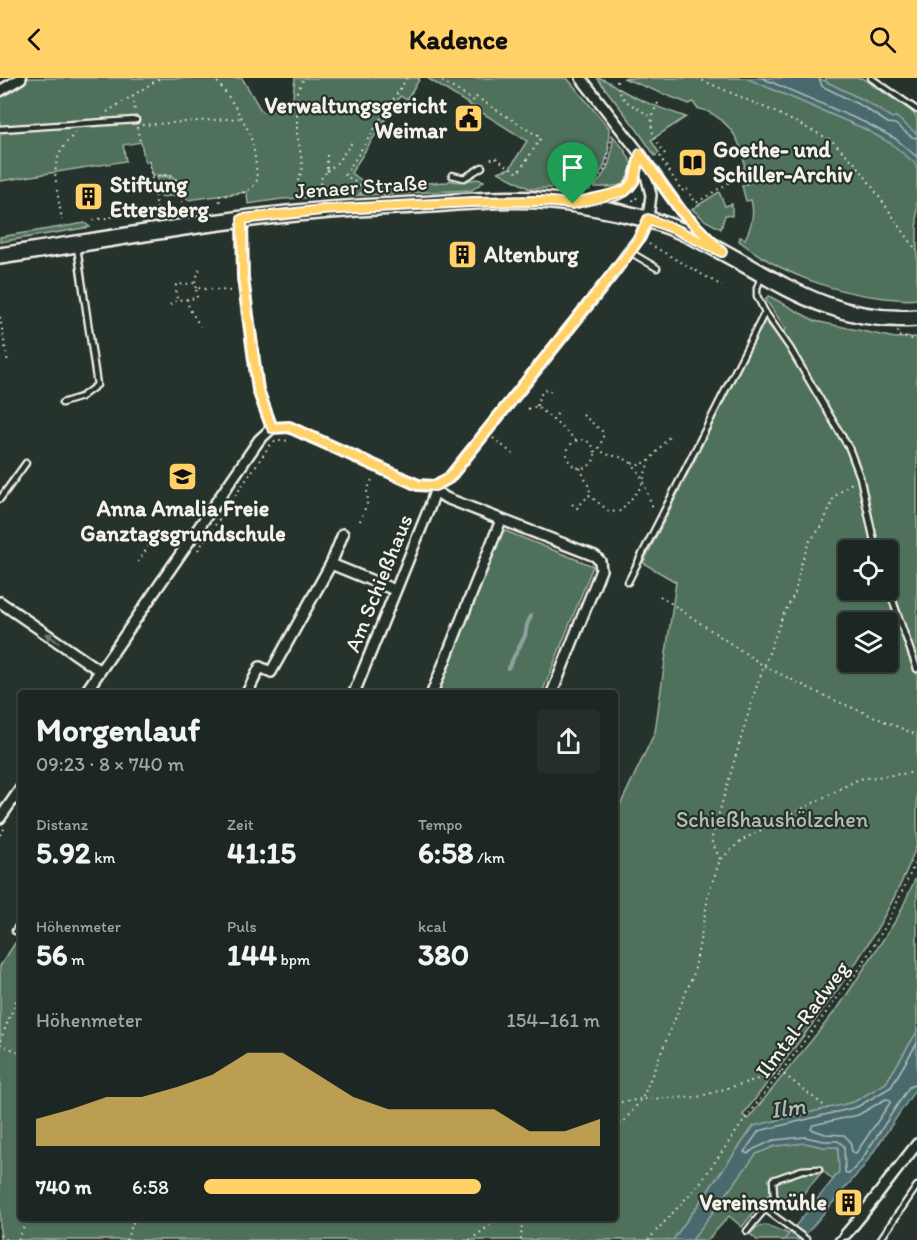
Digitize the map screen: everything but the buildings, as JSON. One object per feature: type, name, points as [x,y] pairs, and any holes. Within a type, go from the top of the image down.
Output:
[{"type":"main road","name":"Jenaer Straße","points":[[0,256],[242,219],[322,210],[504,201],[573,204],[648,219],[677,230],[722,252],[794,293],[844,311],[915,319]]},
{"type":"street","points":[[0,91],[21,78]]},
{"type":"street","points":[[581,78],[681,211],[722,252]]},
{"type":"street","points":[[573,204],[625,191],[634,181],[640,154]]},
{"type":"street","points":[[435,489],[449,478],[486,433],[640,237],[648,219],[651,195],[640,154]]},
{"type":"street","points":[[242,219],[241,247],[245,293],[258,390],[272,428]]},
{"type":"street","points":[[87,690],[259,440],[272,428],[289,427],[418,485],[435,489],[446,498],[595,556],[600,561],[601,570],[553,690]]},
{"type":"street","name":"Am Schießhaus","points":[[355,690],[435,489]]},
{"type":"street","points":[[433,690],[501,520]]},
{"type":"street","points":[[248,690],[260,667],[271,672],[331,564],[343,534]]},
{"type":"street","points":[[331,564],[395,590]]},
{"type":"street","points":[[0,602],[100,671]]},
{"type":"street","points":[[0,818],[18,792]]},
{"type":"street","points":[[11,802],[18,805]]},
{"type":"street","points":[[842,1237],[873,1203],[917,1144]]},
{"type":"lane","points":[[871,78],[917,110]]},
{"type":"lane","points":[[0,129],[137,123]]},
{"type":"lane","points":[[452,175],[464,178],[482,167]]},
{"type":"lane","points":[[62,403],[81,397],[97,385],[76,244]]},
{"type":"lane","points":[[630,252],[657,268]]},
{"type":"lane","points":[[762,276],[757,288],[757,296],[765,312],[790,348],[849,448],[860,477],[874,540]]},
{"type":"lane","points":[[628,582],[765,312]]},
{"type":"lane","points":[[0,499],[26,463]]},
{"type":"lane","points":[[893,600],[917,669]]},
{"type":"lane","points":[[15,931],[18,926]]},
{"type":"lane","points":[[747,1232],[774,1196],[773,1180],[802,1170],[819,1169]]},
{"type":"lane","points":[[880,1240],[917,1186]]},
{"type":"lane","points":[[765,1209],[806,1239]]},
{"type":"path","points":[[102,116],[160,78]]},
{"type":"path","points":[[213,78],[225,91],[248,127],[252,138],[257,180],[248,192],[219,196],[220,203]]},
{"type":"path","points":[[298,181],[303,166],[297,133],[297,92],[304,78]]},
{"type":"path","points":[[359,209],[360,195],[364,188],[345,176],[407,78]]},
{"type":"path","points":[[437,78],[474,101],[476,97],[541,138],[518,173],[494,158],[482,167]]},
{"type":"path","points":[[697,78],[724,88],[831,140],[857,165],[917,251]]},
{"type":"path","points":[[617,81],[621,97],[643,110],[652,120]]},
{"type":"path","points":[[133,96],[135,111]]},
{"type":"path","points":[[658,103],[651,131],[665,154],[660,157],[682,191],[686,188],[696,203],[733,180]]},
{"type":"path","points":[[137,123],[241,118]]},
{"type":"path","points":[[573,204],[591,188],[606,168],[610,151],[612,118]]},
{"type":"path","points":[[138,129],[140,142]]},
{"type":"path","points":[[56,182],[56,161],[75,134]]},
{"type":"path","points":[[321,197],[320,180],[351,144],[346,141]]},
{"type":"path","points":[[327,151],[327,171]]},
{"type":"path","points":[[93,220],[157,212],[149,161],[145,162]]},
{"type":"path","points":[[152,176],[170,174],[175,177],[180,188],[183,209]]},
{"type":"path","points":[[57,190],[62,220]]},
{"type":"path","points":[[640,237],[722,286]]},
{"type":"path","points":[[170,305],[177,300],[197,298],[195,283],[201,268]]},
{"type":"path","points":[[177,300],[176,285],[195,283]]},
{"type":"path","points":[[196,288],[245,293]]},
{"type":"path","points":[[187,299],[189,308],[200,326]]},
{"type":"path","points":[[0,317],[8,363]]},
{"type":"path","points":[[908,339],[917,340]]},
{"type":"path","points":[[537,406],[538,398],[543,391],[546,389],[550,392]]},
{"type":"path","points":[[528,409],[537,406]]},
{"type":"path","points":[[537,406],[576,440]]},
{"type":"path","points":[[553,420],[560,410]]},
{"type":"path","points":[[583,415],[603,432],[597,449],[595,459],[592,463],[584,468],[571,464],[567,456],[568,446],[580,439],[590,442],[597,449],[606,454],[625,459],[643,480],[648,498],[660,517]]},
{"type":"path","points":[[486,433],[513,454]]},
{"type":"path","points":[[589,495],[610,512],[621,511],[641,487],[649,461],[669,437]]},
{"type":"path","points":[[198,550],[270,445],[278,440],[292,441]]},
{"type":"path","points":[[653,444],[659,449]]},
{"type":"path","points":[[629,463],[639,465],[649,461]]},
{"type":"path","points":[[360,520],[368,501],[367,491],[377,466]]},
{"type":"path","points":[[572,504],[577,508],[589,495],[590,489],[580,468]]},
{"type":"path","points":[[720,860],[711,840],[755,691],[783,615],[795,593],[801,564],[809,542],[822,526],[834,497],[860,477]]},
{"type":"path","points":[[626,494],[632,498]]},
{"type":"path","points":[[138,562],[159,530]]},
{"type":"path","points":[[660,596],[764,666],[827,697],[917,735]]},
{"type":"path","points":[[618,1126],[642,1099],[694,973],[709,892],[720,860],[742,840],[859,779],[917,772]]},
{"type":"path","name":"Ilmtal-Radweg","points":[[648,1240],[700,1183],[746,1118],[860,968],[888,922],[917,859]]},
{"type":"path","points":[[18,997],[0,1042],[18,1051]]},
{"type":"path","points":[[618,1103],[642,1099],[698,1097],[781,1072],[827,1108]]},
{"type":"path","points":[[18,1240],[27,1221]]},
{"type":"path","points":[[126,1240],[134,1221]]},
{"type":"path","points":[[471,1240],[496,1221]]},
{"type":"path","points":[[521,1240],[522,1221]]},
{"type":"path","points":[[0,1235],[6,1240]]},
{"type":"green space","points":[[29,78],[242,78],[262,112],[292,106],[295,78],[420,78],[407,100],[400,96],[351,173],[369,185],[367,190],[379,190],[382,185],[448,182],[450,180],[460,182],[480,179],[484,181],[472,190],[282,199],[248,204],[247,192],[188,200],[184,194],[181,195],[172,176],[152,176],[149,161],[145,162],[141,142],[123,145],[126,161],[0,181],[0,95]]},
{"type":"green space","points":[[427,78],[567,78],[609,128],[608,153],[604,167],[595,180],[586,186],[530,189],[498,172],[510,168],[527,141]]},
{"type":"green space","points":[[597,78],[606,80],[643,101],[686,117],[651,140],[659,153],[655,156]]},
{"type":"green space","points":[[623,78],[746,78],[863,128],[892,144],[917,165],[917,299],[901,300],[865,295],[808,280],[772,263],[739,241],[740,237],[745,239],[753,210],[751,200],[746,201],[742,186],[747,184],[744,176],[744,161],[734,134],[722,121],[697,108],[693,102],[689,104]]},
{"type":"green space","points":[[826,78],[862,78],[909,109],[917,117],[917,134],[896,117],[892,118],[865,101],[825,81]]},
{"type":"green space","points":[[613,136],[630,160],[632,173],[623,184],[594,187],[609,164]]},
{"type":"green space","points":[[166,176],[174,181],[179,195],[161,197],[157,177]]},
{"type":"green space","points":[[719,192],[725,206],[732,204],[732,216],[725,215],[721,229],[706,221],[692,209]]},
{"type":"green space","points":[[85,223],[90,227],[0,242],[0,237]]},
{"type":"green space","name":"Schießhaushölzchen","points":[[769,296],[815,321],[895,338],[917,337],[917,844],[884,917],[863,952],[817,1019],[743,1115],[748,1119],[840,1005],[898,917],[917,875],[917,1032],[886,1083],[854,1102],[754,1126],[673,1240],[0,1240],[0,966],[18,939],[18,1221],[618,1221],[618,810],[655,732],[676,582],[643,563],[765,320],[778,337],[786,329],[765,299]]},
{"type":"green space","points":[[503,530],[593,566],[543,690],[438,690]]},
{"type":"green space","points":[[805,1143],[823,1147],[838,1147],[839,1172],[833,1180],[823,1171],[789,1210],[777,1194],[768,1195],[742,1227],[729,1216],[708,1240],[692,1240],[756,1154],[775,1146]]},
{"type":"green space","points":[[766,1225],[789,1234],[784,1240],[757,1240],[750,1234],[757,1227]]},
{"type":"water","points":[[746,78],[819,78],[865,101],[892,118],[896,117],[917,134],[917,165],[892,144],[863,128]]},
{"type":"water","points":[[917,1032],[917,1087],[864,1166],[801,1240],[784,1240],[839,1172],[838,1147],[805,1143],[775,1146],[756,1154],[692,1240],[673,1240],[754,1126],[854,1102],[886,1083]]},
{"type":"waterway","points":[[508,668],[525,636],[531,616]]},
{"type":"place","name":"Verwaltungsgericht Weimar","points":[[468,118]]},
{"type":"place","name":"Goethe- und Schiller-Archiv","points":[[692,162]]},
{"type":"place","name":"Stiftung Ettersberg","points":[[89,197]]},
{"type":"place","name":"Altenburg","points":[[463,254]]},
{"type":"place","name":"Anna Amalia Freie Ganztagsgrundschule","points":[[183,476]]},
{"type":"place","name":"Vereinsmühle","points":[[848,1202]]},
{"type":"route","points":[[640,154],[681,211],[722,252],[702,241],[648,219],[630,252],[515,398],[449,478],[435,486],[418,485],[289,427],[272,428],[258,390],[243,278],[242,219],[322,210],[472,202],[540,201],[573,204],[625,191],[631,186],[637,174],[640,154]]},
{"type":"water label","name":"Ilm","points":[[788,1108]]}]
